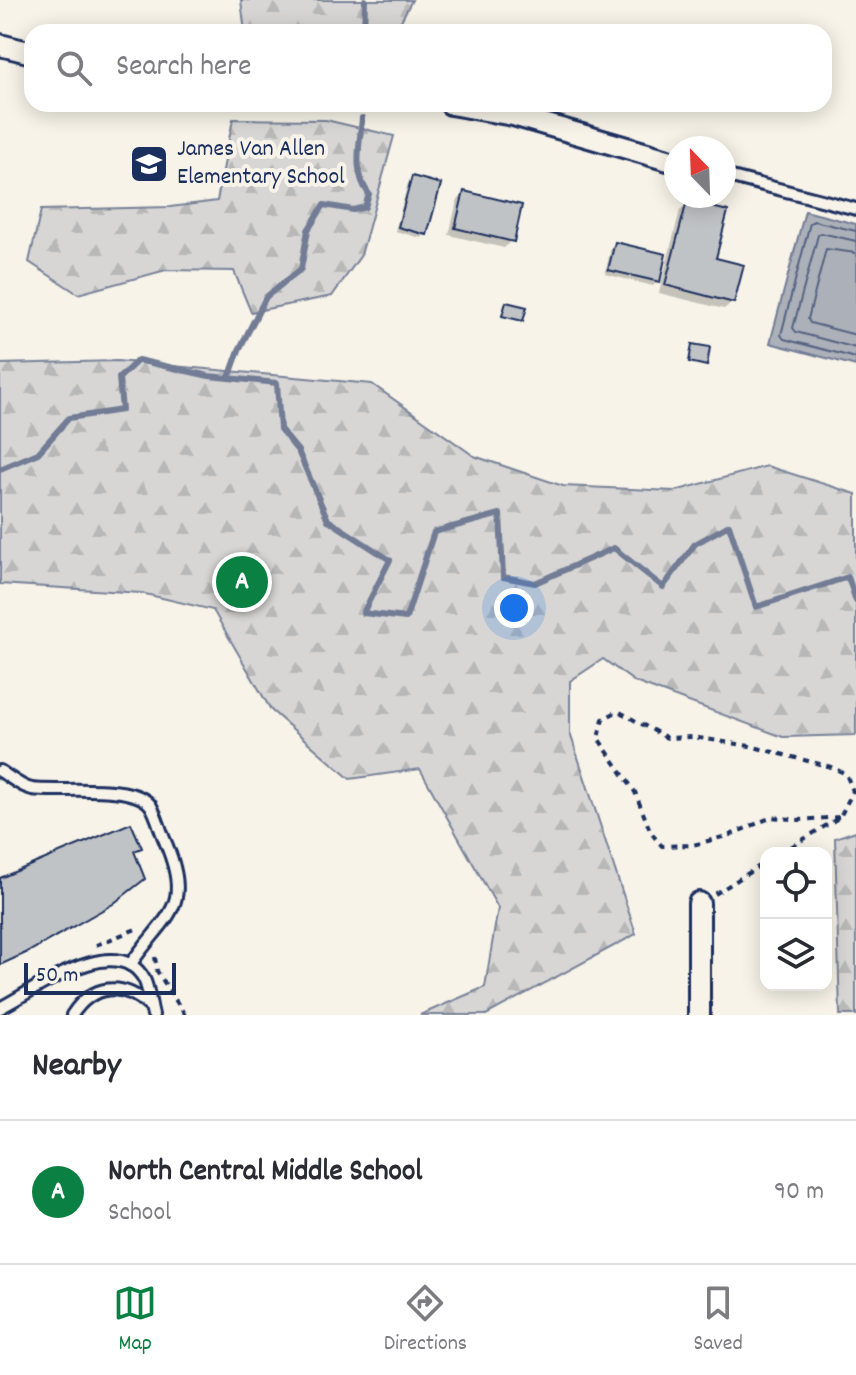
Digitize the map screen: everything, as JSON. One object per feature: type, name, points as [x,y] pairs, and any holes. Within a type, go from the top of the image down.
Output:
[{"type":"street","points":[[0,45],[24,51]]},
{"type":"street","points":[[496,112],[664,159]]},
{"type":"street","points":[[699,903],[699,1015]]},
{"type":"lane","points":[[736,178],[856,209]]},
{"type":"lane","points":[[0,771],[29,788],[132,793],[150,804],[173,859],[179,889],[174,907],[162,926],[130,965]]},
{"type":"lane","points":[[0,1008],[85,964],[103,960],[130,965],[143,979],[152,1011]]},
{"type":"lane","points":[[72,1015],[82,1000],[119,988],[137,994],[152,1011]]},
{"type":"path","points":[[791,847],[840,817],[853,791],[846,774],[831,767],[750,746],[693,737],[667,738],[618,711],[603,719],[598,738],[635,792],[651,833],[662,846],[693,845],[730,835],[772,817],[800,820],[840,817]]},
{"type":"path","points":[[699,903],[760,866]]},
{"type":"path","points":[[157,948],[154,957],[157,971],[185,1015]]},
{"type":"green space","points":[[241,0],[412,0],[399,24],[244,24]]},
{"type":"green space","points":[[233,119],[326,120],[394,136],[361,255],[332,296],[251,312],[234,271],[166,270],[78,294],[29,262],[41,210],[170,207],[217,201]]},
{"type":"green space","points":[[117,361],[372,384],[474,456],[563,486],[675,491],[767,466],[856,494],[856,735],[783,737],[635,682],[603,659],[570,681],[570,733],[636,934],[486,1015],[420,1015],[485,987],[498,908],[420,769],[350,779],[271,710],[213,610],[141,593],[0,584],[0,364]]},
{"type":"green space","points":[[856,831],[856,1015],[840,1015],[835,838]]},
{"type":"water","points":[[805,211],[856,224],[856,366],[770,343]]},
{"type":"building","points":[[412,176],[441,184],[427,235],[398,227]]},
{"type":"building","points":[[464,191],[522,205],[514,242],[455,228]]},
{"type":"building","points":[[685,208],[728,211],[716,258],[744,265],[734,303],[665,285]]},
{"type":"building","points":[[615,242],[666,254],[660,282],[608,270]]},
{"type":"building","points":[[506,302],[527,307],[523,321],[502,316]]},
{"type":"building","points":[[692,344],[710,347],[707,366],[689,362]]},
{"type":"building","points":[[131,823],[142,848],[134,851],[145,879],[113,904],[0,965],[0,878]]},
{"type":"waterway","points":[[364,24],[365,0]]},
{"type":"waterway","points":[[229,378],[239,350],[266,297],[301,269],[308,230],[324,205],[353,210],[365,207],[369,194],[360,176],[358,158],[362,118]]},
{"type":"waterway","points":[[0,469],[38,453],[69,418],[122,410],[119,378],[138,360],[209,376],[277,383],[280,429],[298,451],[328,520],[390,560],[363,613],[406,618],[434,532],[500,514],[503,577],[535,583],[614,548],[663,587],[695,544],[729,525],[756,607],[848,577],[856,601]]},
{"type":"place","name":"James Van Allen Elementary School","points":[[149,164]]},
{"type":"place","name":"North Central Middle School","points":[[242,582]]}]
